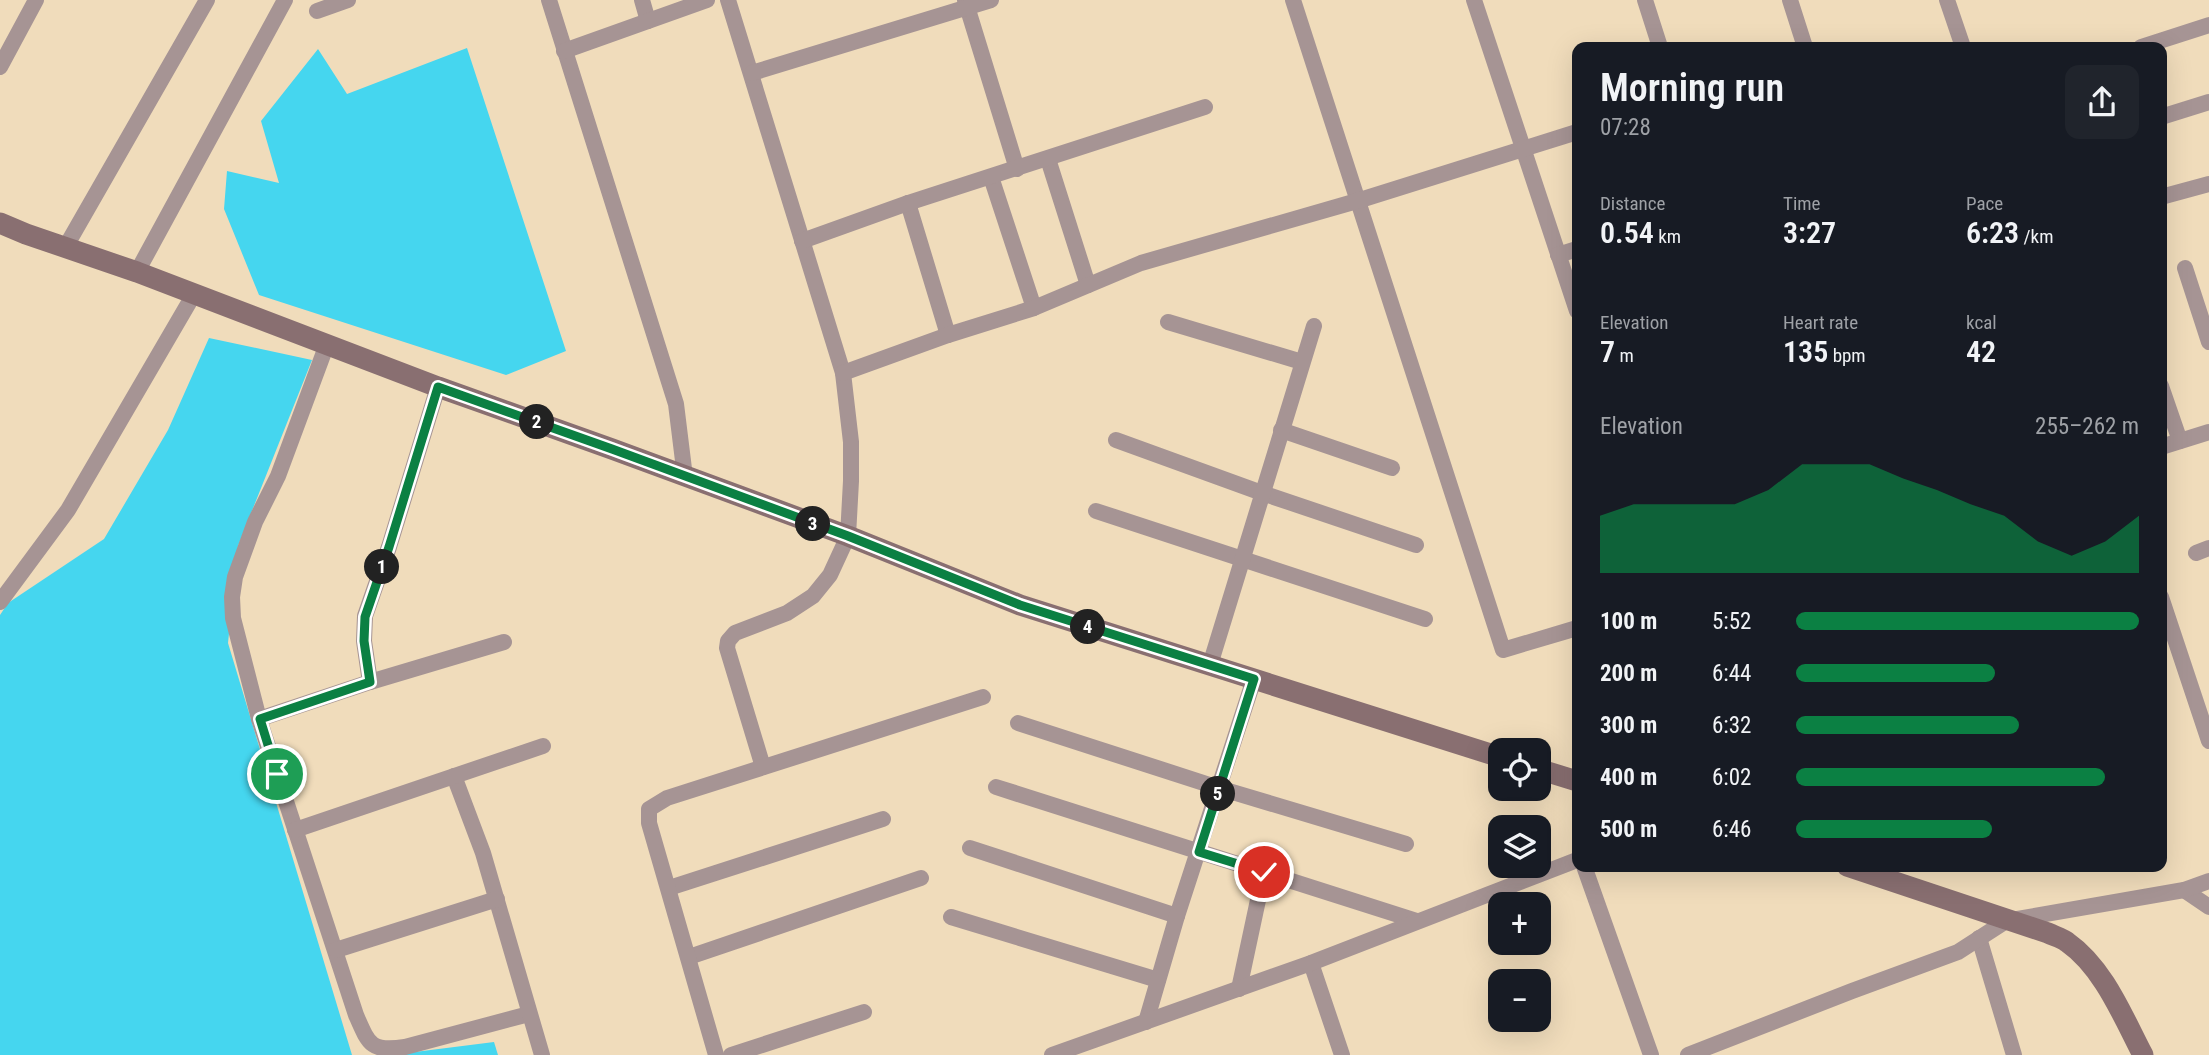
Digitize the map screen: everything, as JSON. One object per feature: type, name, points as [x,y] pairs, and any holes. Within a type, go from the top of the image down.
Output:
[{"type":"street","points":[[0,68],[36,0]]},
{"type":"street","points":[[65,248],[207,0]]},
{"type":"street","points":[[136,272],[285,0]]},
{"type":"street","points":[[317,11],[348,0]]},
{"type":"street","points":[[549,0],[676,404],[685,477]]},
{"type":"street","points":[[642,0],[648,21]]},
{"type":"street","points":[[565,51],[707,0]]},
{"type":"street","points":[[728,0],[843,373],[851,442],[848,536],[830,575],[813,596],[787,613],[735,633],[728,640],[727,648],[763,767]]},
{"type":"street","points":[[752,73],[966,4],[991,0]]},
{"type":"street","points":[[1293,0],[1503,650],[1572,629]]},
{"type":"street","points":[[1474,0],[1572,296]]},
{"type":"street","points":[[1646,0],[1659,42]]},
{"type":"street","points":[[1790,0],[1803,42]]},
{"type":"street","points":[[1947,0],[1961,42]]},
{"type":"street","points":[[966,4],[1017,169]]},
{"type":"street","points":[[2156,42],[2209,25]]},
{"type":"street","points":[[2167,115],[2209,102]]},
{"type":"street","points":[[802,241],[908,203],[1205,107]]},
{"type":"street","points":[[843,373],[1034,307],[1141,263],[1357,201],[1572,134]]},
{"type":"street","points":[[1048,159],[1088,285]]},
{"type":"street","points":[[991,177],[1034,307]]},
{"type":"street","points":[[2167,195],[2209,184]]},
{"type":"street","points":[[908,203],[948,335]]},
{"type":"street","points":[[0,223],[438,387],[848,536],[1020,605],[1488,753]]},
{"type":"street","points":[[1558,255],[1572,251]]},
{"type":"street","points":[[2185,268],[2209,342]]},
{"type":"street","points":[[0,601],[68,510],[194,294]]},
{"type":"street","points":[[1168,322],[1302,362]]},
{"type":"street","points":[[1210,665],[1314,326]]},
{"type":"street","points":[[327,344],[278,476],[256,522],[235,577],[233,618],[260,719],[365,1036],[377,1048],[405,1047],[529,1014]]},
{"type":"street","points":[[370,682],[364,641],[365,617],[438,387]]},
{"type":"street","points":[[2167,403],[2180,441]]},
{"type":"street","points":[[1281,430],[1392,468]]},
{"type":"street","points":[[2167,445],[2209,432]]},
{"type":"street","points":[[1116,440],[1262,494],[1416,545]]},
{"type":"street","points":[[1096,512],[1425,619]]},
{"type":"street","points":[[2167,615],[2209,741]]},
{"type":"street","points":[[260,719],[370,682],[504,642]]},
{"type":"street","points":[[1146,1022],[1177,916],[1254,679]]},
{"type":"street","points":[[716,1055],[649,823],[649,809],[667,798],[983,697]]},
{"type":"street","points":[[1018,723],[1406,844]]},
{"type":"street","points":[[295,830],[543,746]]},
{"type":"street","points":[[1551,773],[1572,780]]},
{"type":"street","points":[[454,776],[483,853],[542,1055]]},
{"type":"street","points":[[996,787],[1417,921]]},
{"type":"street","points":[[669,888],[883,819]]},
{"type":"street","points":[[970,849],[1177,916]]},
{"type":"street","points":[[1052,1055],[1311,963],[1572,862]]},
{"type":"street","points":[[1239,989],[1264,872]]},
{"type":"street","points":[[1586,872],[1651,1055]]},
{"type":"street","points":[[1864,872],[2048,933],[2067,942],[2090,964],[2116,1002],[2143,1055]]},
{"type":"street","points":[[689,957],[921,878]]},
{"type":"street","points":[[1688,1055],[1958,952],[2006,921],[2184,890],[2209,881]]},
{"type":"street","points":[[2184,890],[2209,907]]},
{"type":"street","points":[[337,950],[497,900]]},
{"type":"street","points":[[951,917],[1158,980]]},
{"type":"street","points":[[1979,938],[2014,1055]]},
{"type":"street","points":[[1311,963],[1342,1055]]},
{"type":"street","points":[[731,1055],[863,1012]]},
{"type":"water","points":[[467,48],[566,351],[506,375],[259,295],[224,209],[227,171],[279,183],[261,121],[318,49],[347,94]]},
{"type":"water","points":[[209,338],[312,360],[238,546],[228,643],[352,1055],[0,1055],[0,615],[8,603],[104,539],[168,430]]},
{"type":"water","points":[[494,1042],[498,1055],[391,1055]]},
{"type":"route","points":[[277,774],[260,719],[370,682],[364,641],[365,617],[438,387],[848,536],[1020,605],[1254,679],[1199,852],[1264,872]]}]
